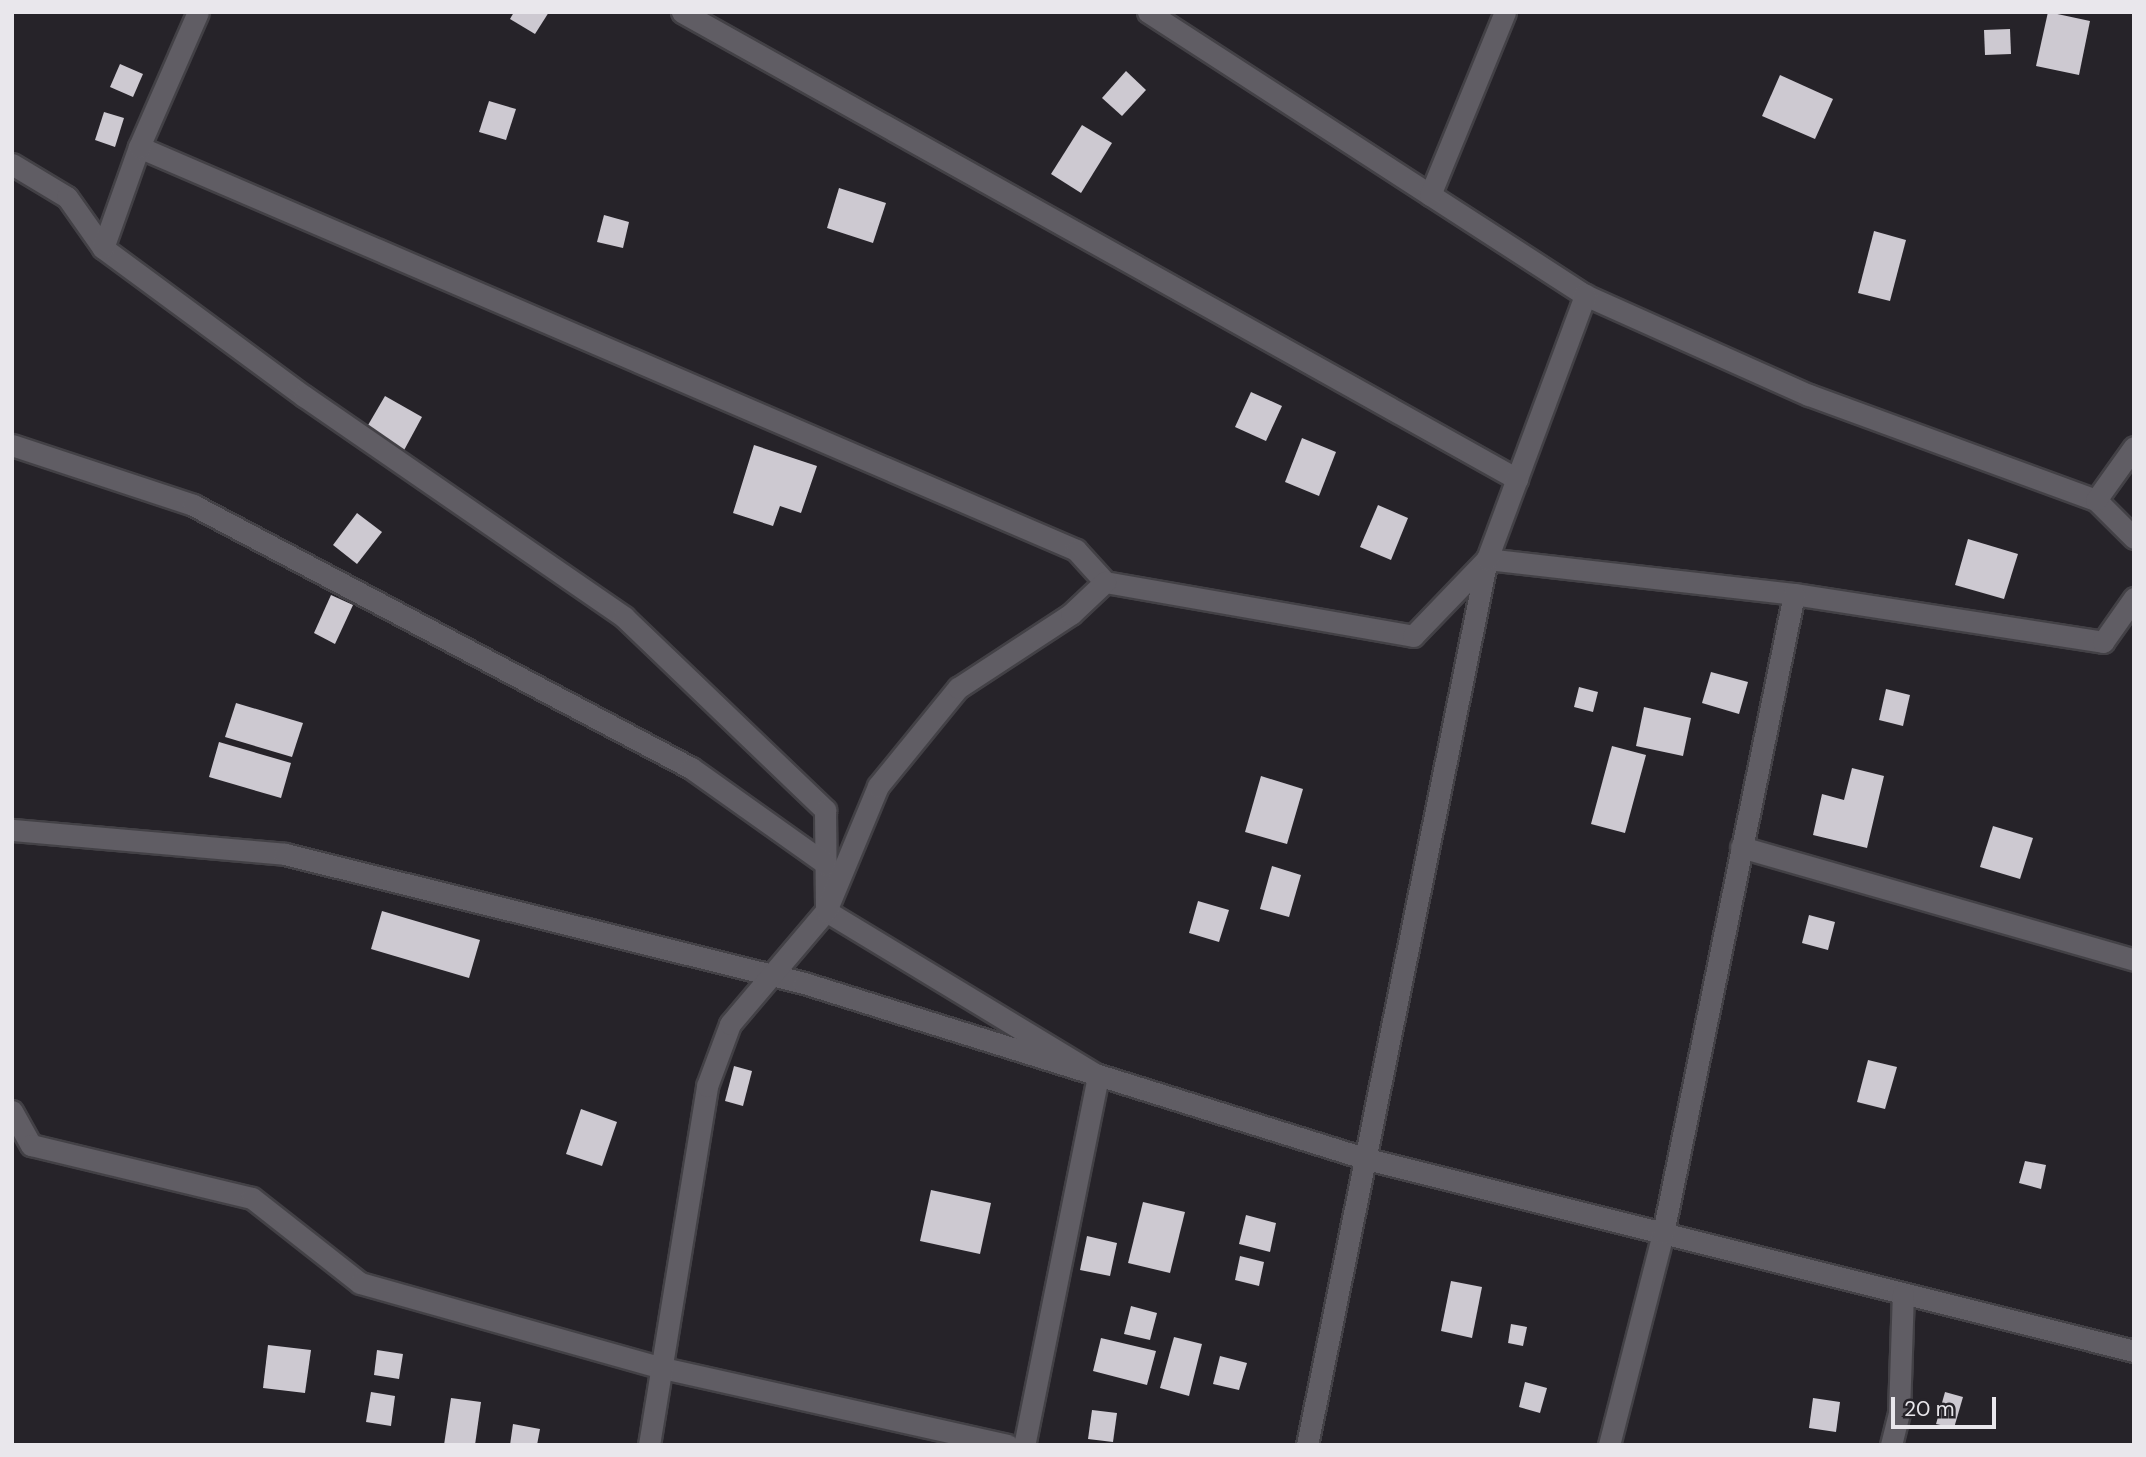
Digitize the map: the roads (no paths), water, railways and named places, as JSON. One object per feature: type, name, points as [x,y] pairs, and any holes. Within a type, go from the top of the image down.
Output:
[{"type":"street","points":[[103,248],[139,147],[198,12]]},
{"type":"street","points":[[682,12],[1517,479]]},
{"type":"street","points":[[1148,12],[1585,295],[1809,395],[2096,500],[2134,538]]},
{"type":"street","points":[[1430,195],[1505,12]]},
{"type":"street","points":[[139,147],[1076,550],[1105,582],[1413,636],[1487,559]]},
{"type":"street","points":[[12,164],[66,197],[103,248],[304,396],[624,617],[825,810],[826,911]]},
{"type":"street","points":[[1307,1445],[1487,559],[1585,295]]},
{"type":"street","points":[[12,445],[193,505],[691,768],[826,864]]},
{"type":"street","points":[[2096,500],[2134,447]]},
{"type":"street","points":[[1487,559],[1794,594],[2103,642],[2134,598]]},
{"type":"street","points":[[649,1445],[707,1086],[730,1024],[826,911],[878,786],[958,688],[1071,614],[1105,582]]},
{"type":"street","points":[[1609,1445],[1663,1233],[1794,594]]},
{"type":"street","points":[[12,830],[285,854],[771,975],[1367,1159],[2134,1351]]},
{"type":"street","points":[[1741,847],[2134,960]]},
{"type":"street","points":[[826,911],[1098,1076]]},
{"type":"street","points":[[1024,1445],[1098,1076]]},
{"type":"street","points":[[12,1111],[32,1145],[252,1198],[360,1283],[663,1368],[1008,1445]]},
{"type":"street","points":[[1891,1445],[1899,1412],[1903,1294]]}]
